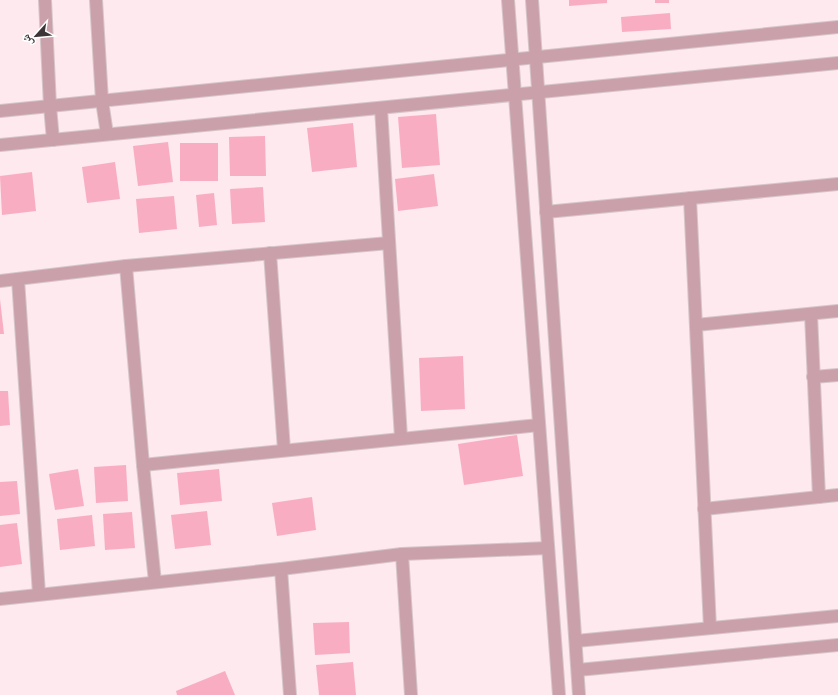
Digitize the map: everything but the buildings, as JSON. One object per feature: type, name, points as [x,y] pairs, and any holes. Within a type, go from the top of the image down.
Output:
[{"type":"street","points":[[45,0],[53,140]]},
{"type":"street","points":[[96,0],[102,101],[106,134]]},
{"type":"street","points":[[508,0],[559,695]]},
{"type":"street","points":[[532,0],[579,695]]},
{"type":"street","points":[[0,111],[838,27]]},
{"type":"street","points":[[0,145],[838,63]]},
{"type":"street","points":[[381,108],[401,438]]},
{"type":"street","points":[[546,212],[838,184]]},
{"type":"street","points":[[690,198],[710,628]]},
{"type":"street","points":[[0,281],[126,266],[389,243]]},
{"type":"street","points":[[270,253],[284,450]]},
{"type":"street","points":[[126,266],[143,465],[155,582]]},
{"type":"street","points":[[18,279],[40,594]]},
{"type":"street","points":[[696,325],[838,311]]},
{"type":"street","points":[[811,314],[818,497]]},
{"type":"street","points":[[813,377],[838,375]]},
{"type":"street","points":[[143,465],[539,424]]},
{"type":"street","points":[[704,509],[838,495]]},
{"type":"street","points":[[0,599],[281,569],[402,554],[548,548]]},
{"type":"street","points":[[402,554],[411,695]]},
{"type":"street","points":[[281,569],[290,695]]},
{"type":"street","points":[[576,641],[838,616]]},
{"type":"street","points":[[578,670],[838,645]]}]
